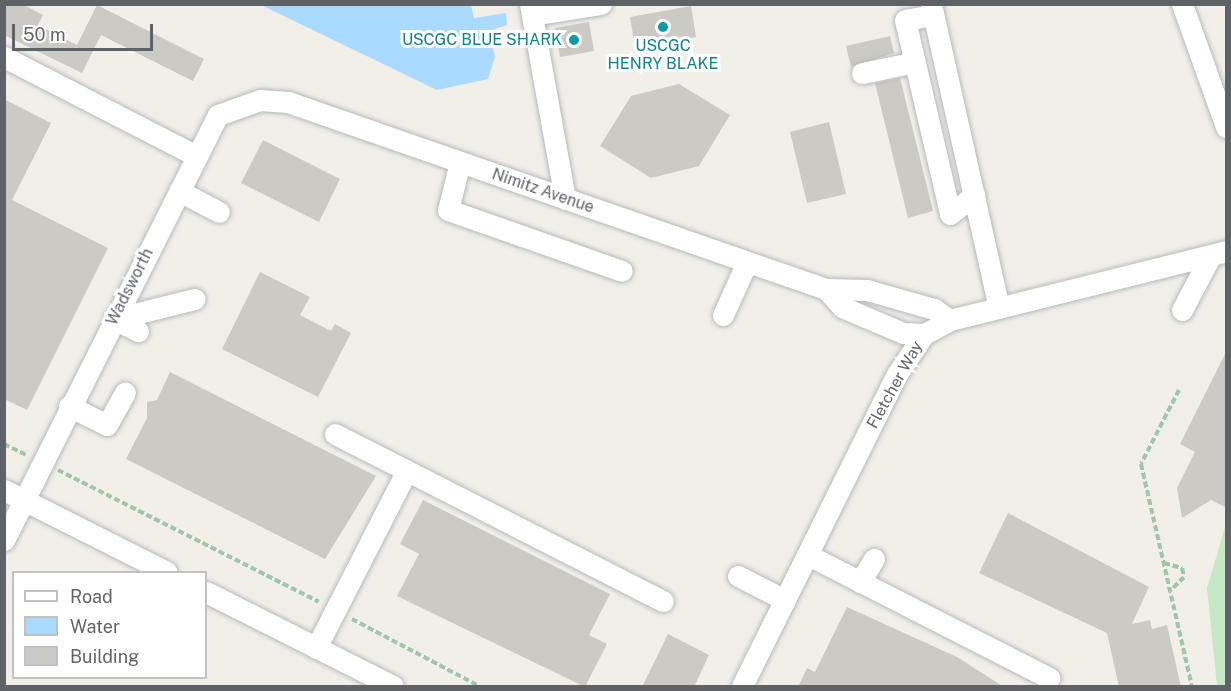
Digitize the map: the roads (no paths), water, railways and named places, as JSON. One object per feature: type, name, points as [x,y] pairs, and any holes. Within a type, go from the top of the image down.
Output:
[{"type":"street","points":[[565,199],[530,10],[602,4]]},
{"type":"street","points":[[1182,4],[1227,127]]},
{"type":"street","points":[[974,195],[950,214],[905,20],[932,10],[974,195],[999,307]]},
{"type":"street","points":[[4,57],[197,156]]},
{"type":"street","points":[[862,73],[914,62]]},
{"type":"street","name":"Nimitz Avenue","points":[[260,100],[288,102],[825,289],[867,290],[934,309],[950,320]]},
{"type":"street","name":"Wadsworth","points":[[4,540],[69,406],[218,115],[260,100]]},
{"type":"street","points":[[460,162],[448,210],[622,271]]},
{"type":"street","points":[[179,191],[219,212]]},
{"type":"street","points":[[1182,310],[1219,253]]},
{"type":"street","name":"Fletcher Way","points":[[742,687],[897,374],[924,334],[950,320],[1219,253]]},
{"type":"street","points":[[723,315],[747,262]]},
{"type":"street","name":"Nimitz Avenue","points":[[825,289],[842,307],[903,333],[924,334]]},
{"type":"street","points":[[114,319],[195,299]]},
{"type":"street","points":[[114,319],[138,331]]},
{"type":"street","points":[[69,406],[107,425],[125,393]]},
{"type":"street","points":[[336,434],[406,472],[663,600]]},
{"type":"street","points":[[316,648],[406,472]]},
{"type":"street","points":[[4,490],[163,571]]},
{"type":"street","points":[[808,555],[1049,678]]},
{"type":"street","points":[[860,582],[874,559]]},
{"type":"street","points":[[738,576],[785,600]]},
{"type":"street","points":[[207,593],[393,687]]},
{"type":"water","points":[[261,5],[471,5],[474,18],[506,13],[507,25],[489,31],[495,57],[488,79],[437,90]]},
{"type":"place","name":"USCGC HENRY BLAKE","points":[[663,27]]},
{"type":"place","name":"USCGC BLUE SHARK","points":[[574,40]]}]
